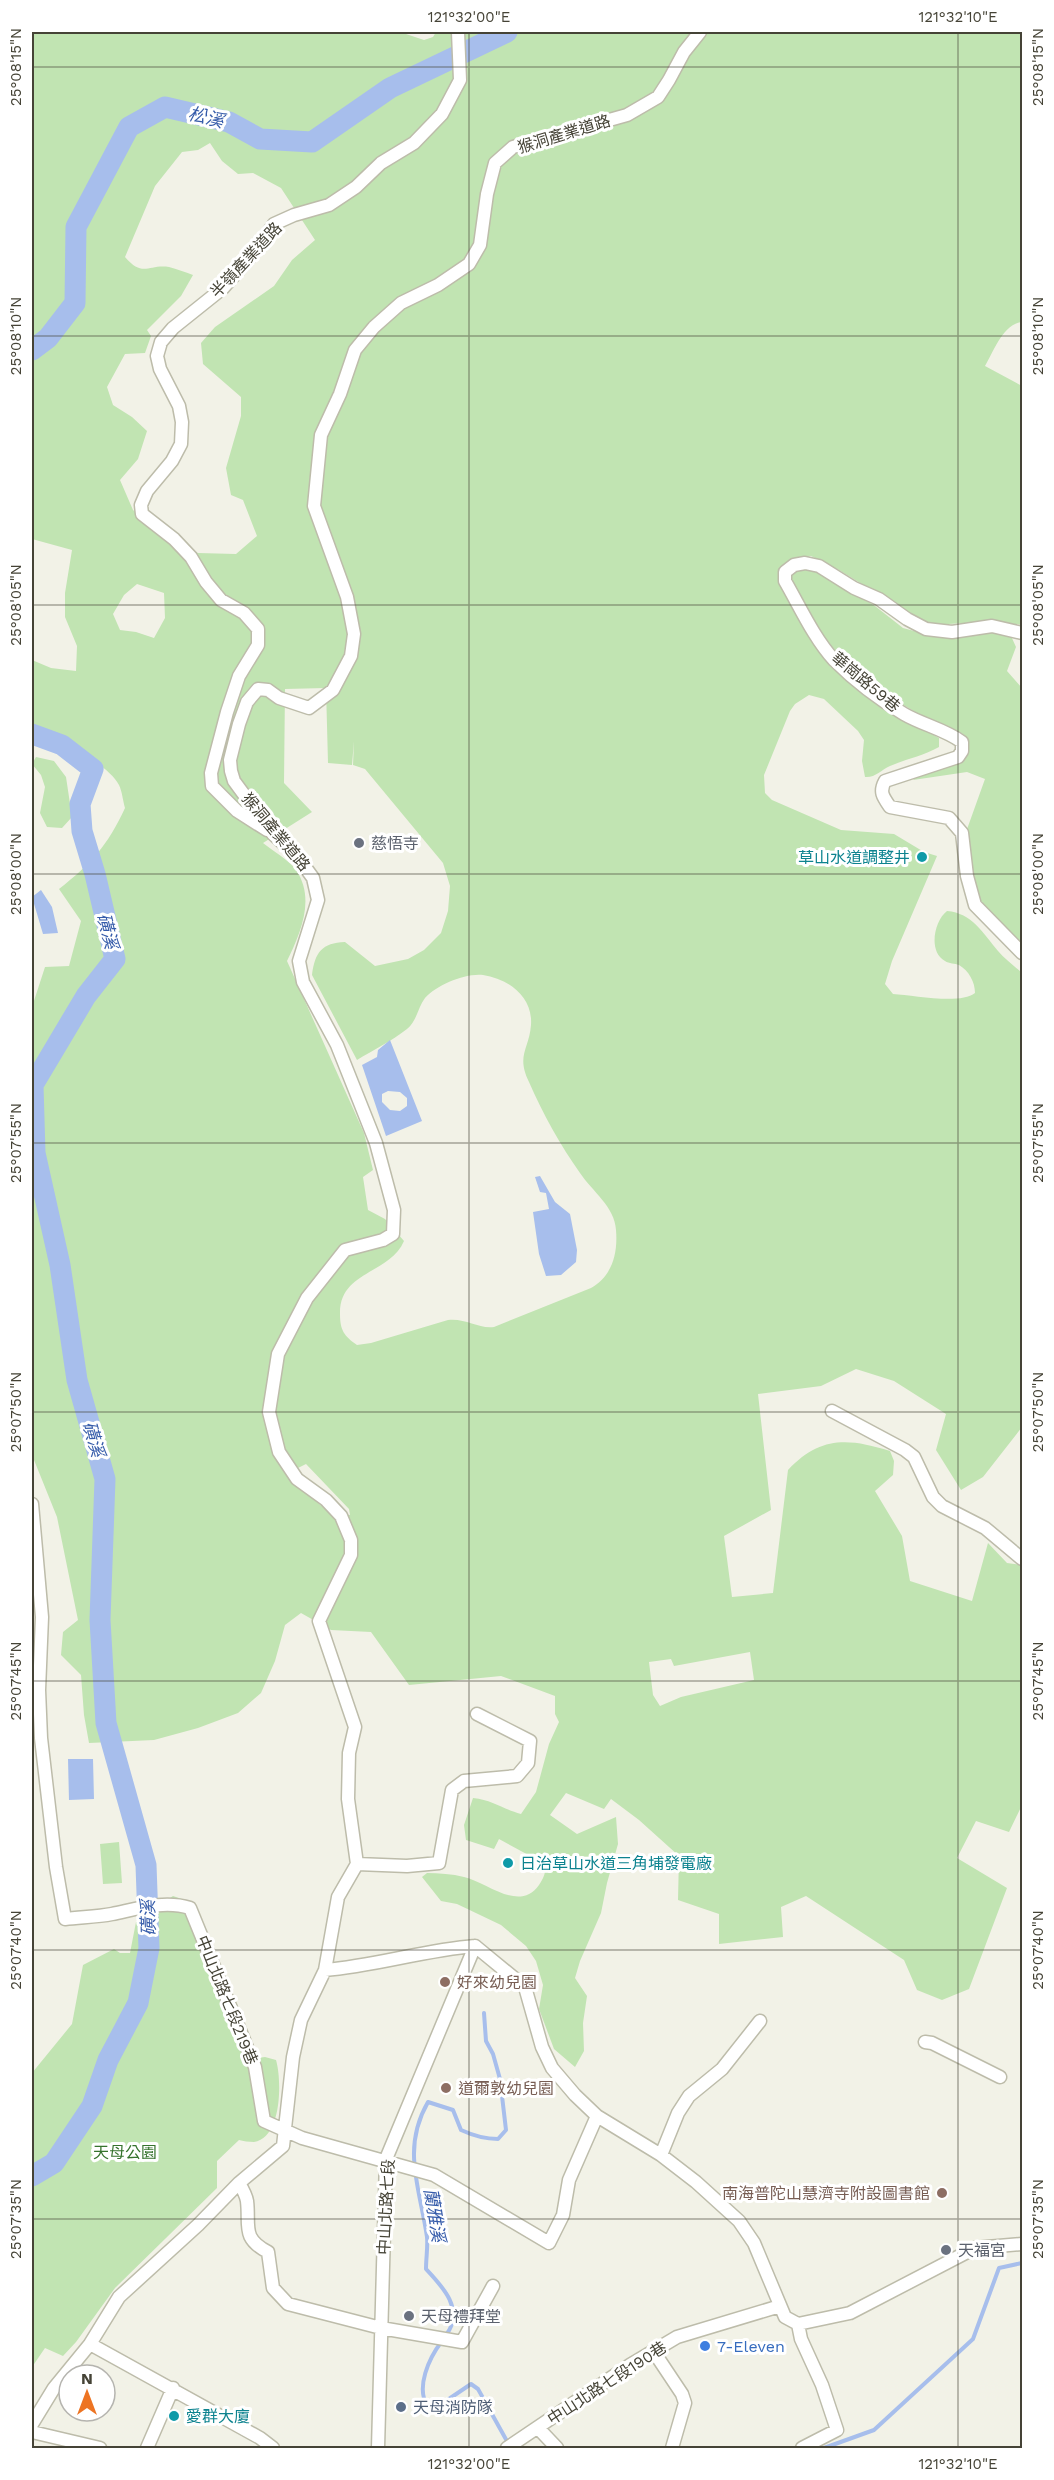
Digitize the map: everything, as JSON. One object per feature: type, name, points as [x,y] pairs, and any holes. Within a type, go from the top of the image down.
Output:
[{"type":"street","name":"半嶺產業道路","points":[[273,834],[237,811],[212,786],[211,774],[239,676],[258,645],[258,629],[244,613],[221,600],[206,582],[191,557],[174,539],[142,514],[141,505],[147,491],[172,461],[181,444],[183,422],[179,406],[160,369],[157,356],[161,342],[173,328],[223,288],[253,254],[274,224],[294,215],[329,205],[356,187],[381,163],[414,143],[442,114],[460,80],[458,32]]},
{"type":"street","name":"猴洞產業道路","points":[[357,1864],[348,1799],[349,1753],[355,1727],[319,1621],[351,1555],[351,1540],[341,1516],[326,1500],[297,1479],[279,1452],[269,1412],[278,1354],[307,1298],[345,1250],[383,1240],[393,1234],[395,1216],[376,1143],[338,1045],[303,982],[299,961],[318,900],[313,878],[297,856],[273,834],[234,781],[230,760],[239,724],[253,693],[262,688],[279,698],[309,708],[333,690],[351,656],[354,634],[347,597],[314,506],[321,435],[340,394],[356,350],[374,327],[401,303],[438,285],[469,264],[480,245],[486,194],[495,163],[513,147],[627,115],[658,97],[684,52],[700,32]]},
{"type":"street","name":"華崗路59巷","points":[[1023,633],[992,626],[952,632],[926,629],[907,620],[879,599],[854,588],[819,566],[805,563],[794,565],[785,572],[785,581],[812,628],[834,659],[875,694],[904,714],[928,727],[948,732],[962,741],[962,751],[958,757],[885,781],[881,788],[882,796],[891,807],[949,818],[962,832],[967,876],[975,905],[1023,953]]},
{"type":"street","points":[[832,1411],[905,1450],[919,1464],[933,1497],[942,1506],[985,1528],[1023,1559]]},
{"type":"street","points":[[32,1504],[38,1567],[32,1587]]},
{"type":"street","name":"中山北路七段219巷","points":[[38,1567],[42,1617],[39,1690],[41,1738],[65,1918],[111,1914],[132,1908],[174,1905],[190,1908],[255,2067],[264,2121],[286,2133],[434,2175],[491,2206],[549,2243],[563,2215],[569,2180],[597,2116]]},
{"type":"street","points":[[32,2424],[54,2388],[90,2344],[119,2297],[198,2225],[239,2183],[281,2149],[286,2133],[293,2057],[301,2020],[325,1970],[338,1897],[357,1864],[407,1866],[439,1863],[452,1790],[464,1781],[517,1776],[528,1763],[530,1741],[477,1714]]},
{"type":"street","points":[[325,1970],[352,1968],[445,1948],[475,1946],[525,1988],[542,2047],[552,2068],[575,2095],[597,2116],[661,2155],[696,2182],[739,2221],[754,2243],[785,2317],[798,2324],[850,2313],[975,2248],[1023,2244]]},
{"type":"street","name":"中山北路七段","points":[[378,2448],[386,2160],[475,1946]]},
{"type":"street","points":[[661,2155],[678,2113],[689,2096],[722,2069],[760,2021]]},
{"type":"street","points":[[925,2042],[932,2043],[1000,2077]]},
{"type":"street","points":[[239,2183],[246,2199],[246,2228],[255,2245],[268,2252],[273,2289],[288,2304],[381,2328],[462,2342],[493,2286]]},
{"type":"street","name":"中山北路七段190巷","points":[[507,2448],[630,2365],[677,2337],[780,2306]]},
{"type":"street","points":[[798,2324],[801,2339],[822,2385],[837,2430],[802,2448]]},
{"type":"street","points":[[90,2344],[173,2388],[260,2438],[273,2448]]},
{"type":"street","points":[[654,2352],[682,2394],[685,2403],[672,2448]]},
{"type":"street","points":[[147,2448],[173,2388]]},
{"type":"street","points":[[538,2428],[557,2448]]},
{"type":"street","points":[[32,2432],[100,2448]]},
{"type":"green space","points":[[32,32],[400,32],[424,40],[433,37],[436,32],[1022,32],[1022,322],[1015,324],[1004,333],[985,366],[1022,386],[1022,625],[996,621],[933,625],[811,556],[794,559],[783,566],[779,574],[785,589],[829,665],[863,695],[939,738],[939,747],[865,777],[862,761],[864,740],[858,731],[824,699],[809,695],[795,704],[790,711],[764,775],[765,793],[772,800],[841,830],[894,834],[924,852],[937,856],[892,961],[885,984],[893,994],[948,999],[968,997],[975,993],[973,981],[966,970],[959,965],[948,963],[936,951],[936,929],[947,911],[970,920],[1022,973],[1022,1427],[983,1477],[961,1490],[936,1450],[946,1414],[894,1381],[856,1369],[821,1386],[758,1394],[771,1510],[724,1536],[732,1597],[773,1593],[788,1470],[812,1451],[835,1443],[848,1442],[890,1451],[894,1461],[893,1475],[875,1491],[902,1536],[910,1581],[972,1601],[988,1543],[1007,1563],[1022,1565],[1022,1805],[1009,1832],[976,1821],[957,1858],[1007,1888],[969,1989],[942,2000],[917,1990],[904,1960],[806,1896],[781,1907],[783,1937],[719,1944],[719,1914],[678,1900],[679,1856],[639,1820],[611,1799],[604,1809],[566,1793],[550,1815],[577,1834],[616,1817],[618,1844],[601,1913],[575,1978],[587,1996],[583,2023],[584,2051],[575,2067],[554,2049],[539,2009],[543,1985],[536,1961],[526,1946],[501,1925],[457,1904],[441,1901],[422,1877],[427,1873],[459,1876],[513,1896],[531,1893],[539,1885],[544,1875],[545,1864],[499,1839],[494,1849],[466,1840],[464,1825],[473,1798],[521,1814],[536,1792],[549,1744],[559,1722],[555,1714],[555,1696],[501,1676],[409,1685],[371,1632],[331,1630],[301,1613],[285,1625],[275,1661],[261,1693],[238,1713],[198,1728],[154,1740],[89,1743],[81,1675],[61,1655],[63,1632],[78,1620],[57,1517],[32,1455],[32,1007],[45,967],[69,966],[81,921],[59,889],[98,853],[125,808],[119,785],[113,776],[80,752],[32,730],[32,660],[51,668],[76,671],[77,646],[65,617],[65,593],[72,550],[32,539]],"holes":[[[210,143],[222,161],[238,174],[253,173],[281,188],[315,240],[292,260],[274,286],[215,327],[201,343],[203,364],[241,397],[241,416],[226,468],[231,495],[243,500],[257,536],[236,554],[198,553],[169,540],[133,510],[120,480],[138,459],[147,431],[132,417],[113,405],[107,387],[125,354],[145,353],[151,336],[147,330],[181,296],[193,275],[169,267],[141,269],[125,257],[155,186],[182,152],[198,150]],[[137,584],[164,593],[165,618],[154,638],[120,630],[113,614],[124,595]],[[326,688],[328,763],[352,765],[354,741],[353,765],[365,769],[443,863],[450,886],[448,911],[441,933],[424,950],[408,959],[375,966],[345,942],[331,944],[321,950],[315,960],[312,975],[357,1060],[407,1029],[425,998],[452,981],[468,976],[483,975],[502,981],[518,991],[524,998],[531,1015],[530,1034],[523,1059],[525,1073],[546,1117],[566,1151],[612,1214],[615,1222],[615,1256],[609,1271],[591,1288],[494,1327],[448,1320],[357,1345],[344,1332],[340,1314],[342,1300],[348,1289],[388,1260],[404,1241],[385,1219],[368,1210],[363,1177],[373,1170],[364,1133],[287,961],[301,928],[305,893],[302,881],[293,866],[263,843],[312,812],[284,783],[285,689]],[[306,1464],[349,1509],[350,1515],[339,1514],[322,1507],[311,1494],[298,1468]],[[750,1652],[754,1680],[681,1697],[660,1706],[653,1695],[649,1662],[671,1659],[674,1666]]]},
{"type":"green space","points":[[803,568],[816,570],[875,606],[903,628],[929,635],[965,637],[1001,631],[1011,636],[1016,647],[1007,671],[1022,688],[1022,947],[981,901],[972,873],[966,832],[985,779],[967,772],[913,780],[918,776],[963,762],[969,752],[968,739],[963,734],[929,720],[895,700],[841,657],[824,638],[790,576],[792,571]]},
{"type":"green space","points":[[36,757],[54,761],[66,777],[72,817],[62,828],[47,827],[40,813],[45,787],[41,775],[32,764]]},
{"type":"green space","points":[[119,1842],[122,1883],[103,1884],[100,1844]]},
{"type":"green space","name":"天母公園","points":[[173,1896],[191,1902],[251,2059],[265,2057],[276,2060],[279,2094],[275,2120],[263,2138],[254,2142],[239,2140],[217,2161],[217,2188],[115,2288],[76,2342],[63,2356],[45,2348],[32,2367],[32,2073],[72,2024],[83,1965],[114,1949],[120,1953],[130,1953],[136,1922],[153,1921],[161,1904]]},
{"type":"water","points":[[41,890],[52,907],[58,933],[43,934],[32,897]]},
{"type":"water","points":[[390,1040],[422,1121],[386,1136],[362,1065],[377,1057],[378,1050]],"holes":[[[388,1091],[400,1092],[407,1098],[407,1106],[400,1111],[390,1110],[382,1102],[382,1094]]]},
{"type":"water","points":[[540,1176],[555,1202],[570,1214],[577,1250],[576,1262],[561,1275],[546,1276],[539,1254],[533,1212],[549,1209],[546,1193],[540,1192],[535,1177]]},
{"type":"water","points":[[68,1759],[93,1759],[94,1799],[69,1800]]},
{"type":"waterway","name":"松溪","points":[[32,350],[48,338],[75,303],[76,227],[129,127],[165,107],[229,122],[260,139],[312,142],[390,88],[507,32]]},
{"type":"waterway","name":"磺溪","points":[[32,734],[62,745],[93,769],[80,804],[82,831],[95,874],[115,959],[86,996],[33,1085],[35,1153],[60,1265],[77,1380],[105,1479],[100,1620],[106,1723],[146,1865],[149,1948],[138,2003],[108,2060],[92,2106],[54,2163],[32,2176]]},
{"type":"waterway","name":"蘭雅溪","points":[[446,2335],[451,2326],[453,2308],[445,2291],[426,2269],[427,2237],[415,2169],[415,2136],[428,2102],[453,2110],[461,2130],[470,2134],[498,2139],[506,2130],[500,2079],[493,2054],[486,2041],[484,2013]]},
{"type":"waterway","points":[[824,2448],[874,2430],[973,2339],[999,2268],[1022,2263]]},
{"type":"waterway","name":"蘭雅溪","points":[[442,2341],[428,2364],[423,2382],[424,2399],[428,2407],[437,2407],[471,2384],[478,2389],[508,2443]]},
{"type":"place","name":"慈悟寺","points":[[359,843]]},
{"type":"place","name":"草山水道調整井","points":[[922,857]]},
{"type":"place","name":"日治草山水道三角埔發電廠","points":[[508,1863]]},
{"type":"place","name":"好來幼兒園","points":[[445,1982]]},
{"type":"place","name":"道爾敦幼兒園","points":[[446,2088]]},
{"type":"place","name":"南海普陀山慧濟寺附設圖書館","points":[[942,2193]]},
{"type":"place","name":"天福宮","points":[[946,2250]]},
{"type":"place","name":"天母禮拜堂","points":[[409,2316]]},
{"type":"place","name":"7-Eleven","points":[[705,2346]]},
{"type":"place","name":"天母消防隊","points":[[401,2407]]},
{"type":"place","name":"愛群大廈","points":[[174,2416]]}]
